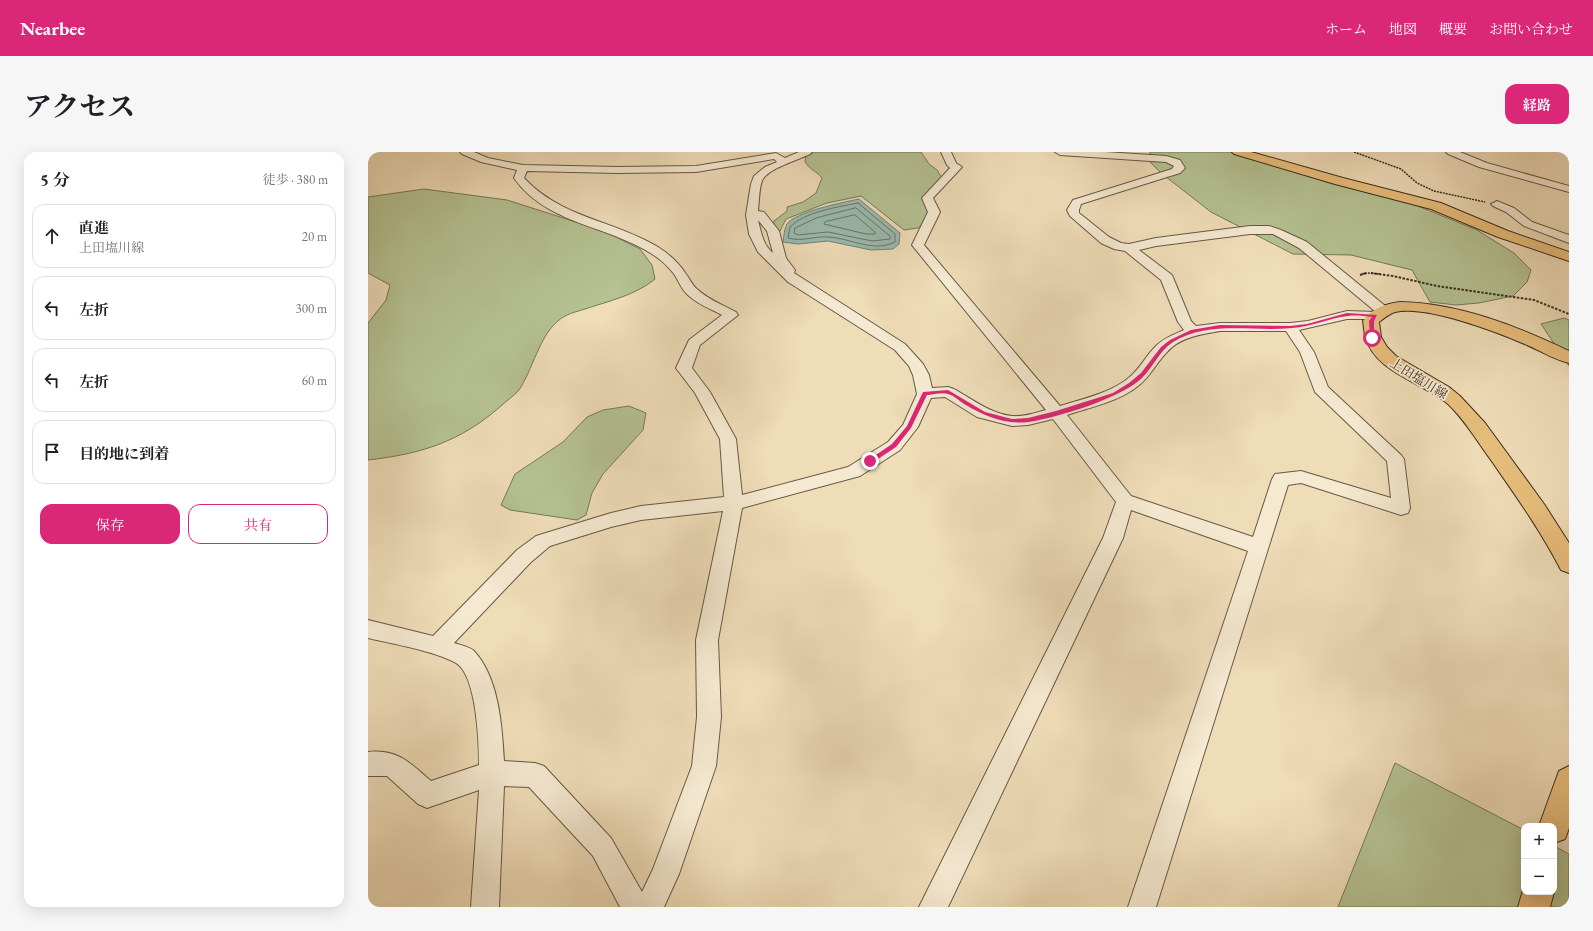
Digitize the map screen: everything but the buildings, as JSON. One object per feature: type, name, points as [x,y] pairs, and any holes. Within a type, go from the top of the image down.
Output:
[{"type":"main road","points":[[1238,152],[1324,177],[1436,206],[1503,234],[1569,257]]},
{"type":"main road","points":[[1380,314],[1390,309],[1402,307],[1420,308],[1441,312],[1506,331],[1556,351],[1569,358]]},
{"type":"main road","name":"上田塩川線","points":[[1380,314],[1371,321],[1372,338],[1384,355],[1400,366],[1438,387],[1454,400],[1469,416],[1534,506],[1569,564]]},
{"type":"main road","points":[[1556,823],[1569,781]]},
{"type":"main road","points":[[1534,907],[1537,895]]},
{"type":"street","points":[[465,152],[485,160],[523,168],[617,170],[696,169],[807,152]]},
{"type":"street","points":[[485,160],[502,152]]},
{"type":"street","points":[[946,152],[952,165],[957,167],[927,198],[934,212],[918,245],[1057,413],[1125,501],[1259,547]]},
{"type":"street","points":[[1060,152],[1166,159],[1174,161],[1179,165],[1180,168],[1176,170],[1077,202],[1073,210],[1076,215],[1105,240],[1118,246],[1129,248],[1156,242],[1250,230],[1269,230],[1286,235],[1304,245],[1359,290],[1380,314]]},
{"type":"street","points":[[1451,152],[1483,165],[1569,189]]},
{"type":"street","points":[[437,646],[524,556],[543,541],[611,520],[676,509],[734,504],[854,472],[894,446],[910,427],[925,394],[921,375],[916,364],[900,347],[793,279],[764,252],[755,234],[752,215],[756,184],[758,178],[776,157]]},
{"type":"street","points":[[523,168],[519,178],[527,189],[534,195],[552,207],[644,244],[669,261],[678,270],[692,292],[731,315],[694,343],[684,368],[702,392],[728,438],[734,504],[708,640],[709,717],[704,766],[665,874],[650,907]]},
{"type":"street","points":[[1497,204],[1510,210],[1528,224],[1569,239]]},
{"type":"street","points":[[752,215],[760,214],[773,231],[780,258],[789,270],[785,272]]},
{"type":"street","points":[[1129,248],[1167,278],[1185,322],[1193,331]]},
{"type":"street","points":[[925,394],[948,392],[983,413],[1012,421],[1028,420],[1057,413],[1114,394],[1131,384],[1143,374],[1162,348],[1172,341],[1193,331],[1220,327],[1290,327],[1314,324],[1347,315],[1380,314]]},
{"type":"street","points":[[1142,907],[1281,479],[1301,477],[1401,508],[1395,459],[1321,389],[1307,352],[1290,327]]},
{"type":"street","points":[[933,907],[1113,538],[1125,501]]},
{"type":"street","points":[[368,629],[437,646],[466,658],[480,679],[489,717],[493,773],[485,907]]},
{"type":"street","points":[[368,764],[390,763],[404,772],[414,784],[427,794],[445,790],[493,773],[535,775],[602,847],[634,907]]},
{"type":"street","points":[[1542,895],[1548,907]]},
{"type":"path","points":[[1354,152],[1392,165],[1407,173],[1410,178],[1420,185],[1438,191],[1497,204]]},
{"type":"path","points":[[1359,290],[1365,287],[1359,279],[1360,275],[1368,273],[1393,276],[1437,286],[1534,300],[1569,314]]},
{"type":"green space","points":[[814,152],[921,152],[929,164],[937,170],[942,178],[933,200],[930,217],[918,228],[904,230],[861,196],[827,203],[786,219],[778,235],[773,225],[774,221],[787,211],[787,207],[803,202],[816,193],[822,178],[806,164],[805,161],[806,156]]},
{"type":"green space","points":[[1150,152],[1230,152],[1286,169],[1403,200],[1477,230],[1514,253],[1531,270],[1527,282],[1513,296],[1479,303],[1456,305],[1430,302],[1412,270],[1351,255],[1293,254],[1211,212],[1161,173],[1150,162]]},
{"type":"green space","points":[[424,189],[507,200],[604,231],[640,249],[652,265],[655,279],[648,285],[631,293],[571,314],[561,319],[546,335],[519,390],[486,418],[470,429],[423,450],[368,460],[368,323],[386,300],[390,285],[368,273],[368,197]]},
{"type":"green space","points":[[1564,318],[1569,320],[1569,366],[1541,324]]},
{"type":"green space","points":[[629,406],[646,413],[643,430],[603,474],[592,493],[586,515],[577,520],[510,510],[501,505],[515,474],[563,442],[587,417],[603,410]]},
{"type":"green space","points":[[1395,763],[1521,828],[1521,895],[1557,895],[1557,848],[1569,854],[1569,907],[1338,907]]},
{"type":"water","points":[[859,199],[900,233],[899,244],[893,249],[871,250],[828,241],[798,244],[783,242],[787,224],[800,215],[820,208]]},
{"type":"route","points":[[870,461],[894,446],[910,427],[925,394],[948,392],[964,400],[983,413],[997,418],[1012,421],[1028,420],[1057,413],[1114,394],[1131,384],[1143,374],[1162,348],[1172,341],[1193,331],[1220,327],[1290,327],[1308,325],[1347,315],[1358,314],[1375,316],[1371,321],[1372,338]]}]
